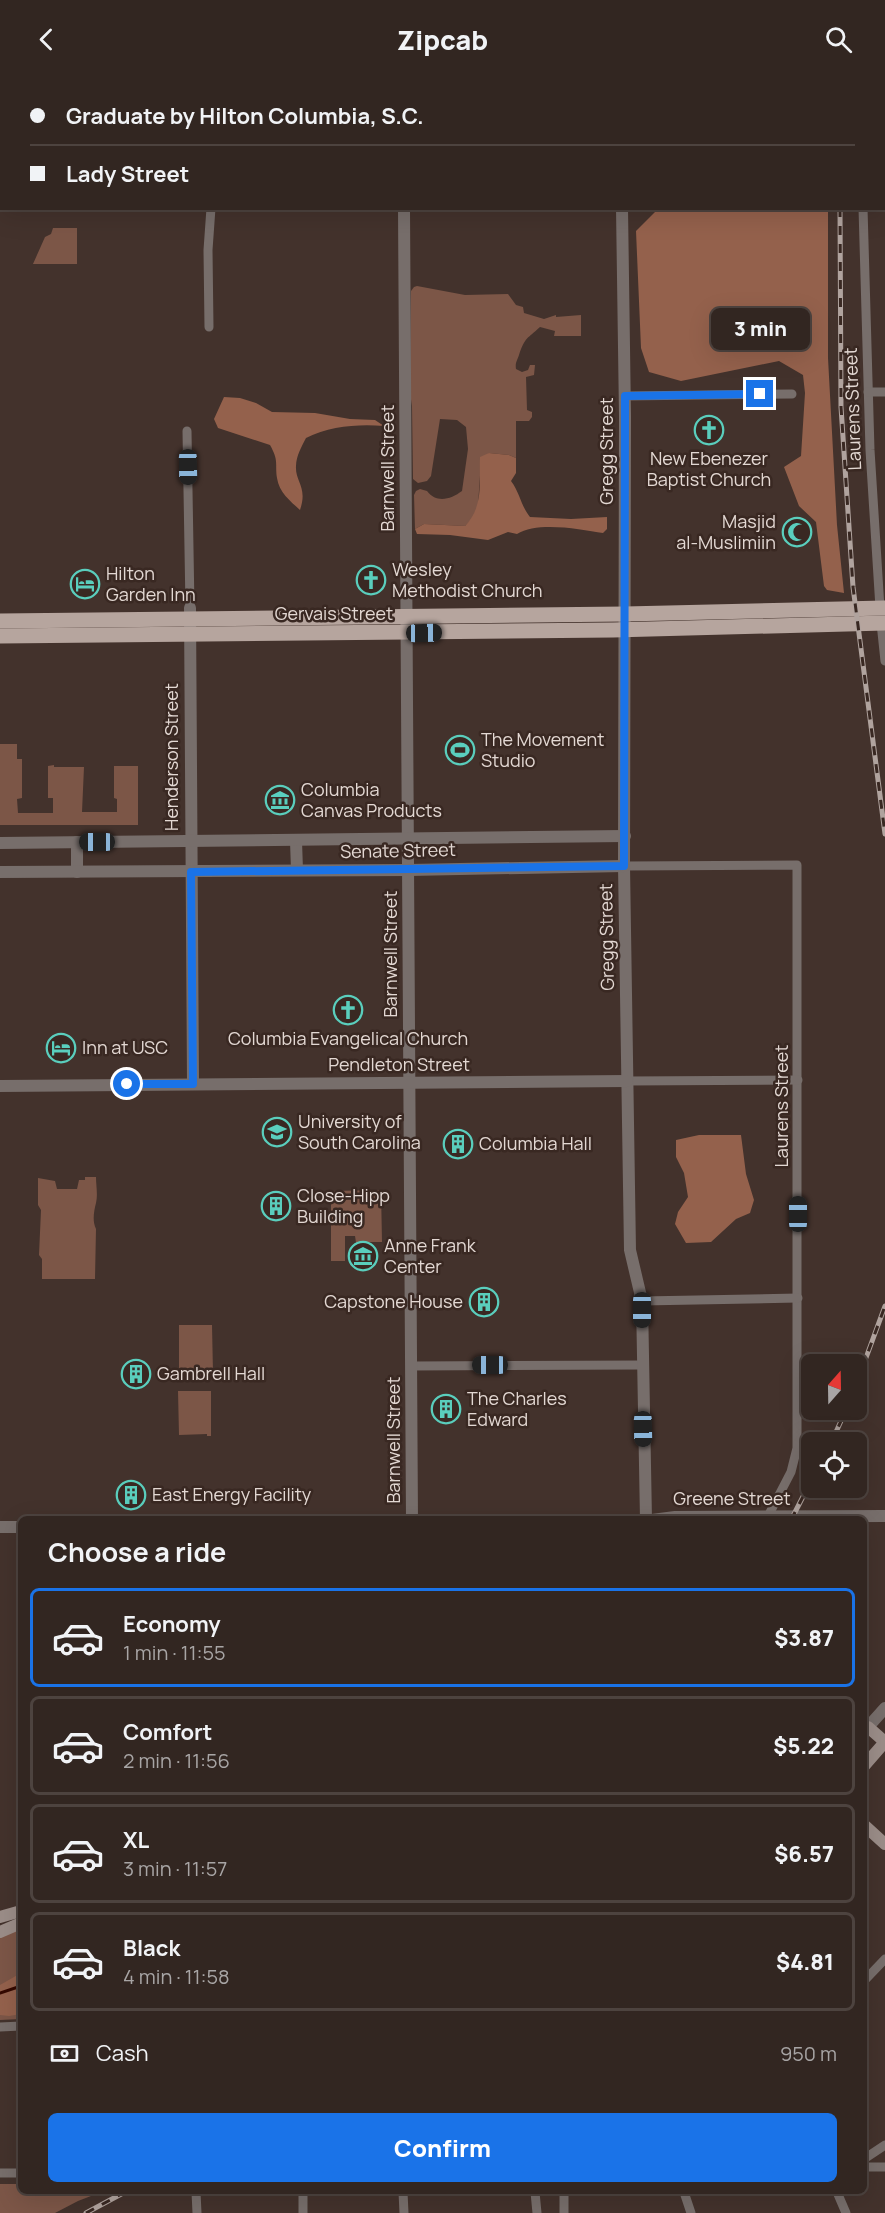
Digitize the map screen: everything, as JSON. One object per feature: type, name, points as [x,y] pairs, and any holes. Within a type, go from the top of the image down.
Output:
[{"type":"main road","name":"Gervais Street","points":[[0,621],[190,613],[407,617],[625,614],[883,615]]},
{"type":"main road","name":"Gervais Street","points":[[0,636],[625,630],[883,615]]},
{"type":"main road","points":[[867,1730],[885,1742],[867,1763]]},
{"type":"main road","points":[[867,1828],[885,1845]]},
{"type":"main road","points":[[0,1917],[18,1912]]},
{"type":"main road","points":[[0,1932],[18,1924]]},
{"type":"street","points":[[209,327],[208,250],[211,210]]},
{"type":"street","name":"Barnwell Street","points":[[404,210],[412,1516]]},
{"type":"street","name":"Gregg Street","points":[[621,210],[625,396],[624,866],[630,1250],[642,1301],[646,1516]]},
{"type":"street","name":"Laurens Street","points":[[862,210],[868,392],[885,661]]},
{"type":"street","points":[[868,392],[885,392]]},
{"type":"street","points":[[625,396],[792,394]]},
{"type":"street","name":"Henderson Street","points":[[187,431],[193,1084]]},
{"type":"street","name":"Senate Street","points":[[0,843],[625,836]]},
{"type":"street","points":[[296,841],[297,870]]},
{"type":"street","points":[[77,842],[77,872]]},
{"type":"street","name":"Laurens Street","points":[[768,1516],[791,1472],[796,1448],[797,865]]},
{"type":"street","name":"Senate Street","points":[[0,872],[797,865]]},
{"type":"street","name":"Pendleton Street","points":[[0,1086],[798,1080]]},
{"type":"street","points":[[642,1301],[798,1298]]},
{"type":"street","points":[[412,1366],[642,1365]]},
{"type":"street","name":"Greene Street","points":[[867,1516],[885,1516]]},
{"type":"street","points":[[0,1527],[18,1527]]},
{"type":"street","points":[[867,1728],[885,1708]]},
{"type":"street","points":[[867,1978],[885,1959]]},
{"type":"street","points":[[0,2027],[18,2026]]},
{"type":"street","points":[[867,2157],[885,2145]]},
{"type":"street","points":[[867,2167],[885,2167]]},
{"type":"street","points":[[0,2173],[18,2173]]},
{"type":"street","points":[[196,2194],[196,2213]]},
{"type":"street","points":[[303,2194],[303,2213]]},
{"type":"street","points":[[403,2194],[404,2213]]},
{"type":"street","points":[[535,2194],[537,2213]]},
{"type":"street","points":[[564,2194],[564,2213]]},
{"type":"street","points":[[685,2194],[691,2213]]},
{"type":"street","points":[[838,2194],[846,2213]]},
{"type":"shaded area","points":[[657,210],[828,210],[828,358],[837,525],[844,593],[827,590],[824,586],[816,522],[799,506],[784,467],[801,456],[805,393],[803,375],[779,361],[681,381],[649,372],[641,348],[636,231]]},
{"type":"shaded area","points":[[53,228],[77,228],[77,264],[33,264],[45,237],[51,234]]},
{"type":"shaded area","points":[[417,286],[465,295],[508,294],[516,305],[523,307],[524,313],[544,319],[556,315],[556,317],[581,315],[581,336],[554,336],[555,331],[540,327],[523,345],[516,362],[516,369],[522,372],[528,370],[530,365],[535,365],[534,375],[526,377],[527,410],[532,412],[532,417],[529,421],[516,421],[516,458],[489,453],[480,476],[478,505],[474,517],[465,526],[424,524],[415,529],[414,495],[416,491],[420,489],[427,491],[435,498],[444,499],[462,491],[468,449],[466,427],[457,420],[440,419],[431,476],[427,481],[418,483],[413,479],[410,393],[411,291]]},
{"type":"shaded area","points":[[224,397],[240,398],[256,403],[272,412],[315,413],[350,419],[375,420],[384,426],[344,427],[306,438],[296,462],[296,472],[303,496],[300,510],[280,488],[276,459],[270,445],[218,428],[214,419]]},
{"type":"shaded area","points":[[489,453],[516,458],[516,473],[511,481],[530,517],[571,519],[607,517],[607,529],[603,533],[559,527],[536,528],[517,534],[508,532],[488,540],[417,534],[415,529],[424,524],[465,526],[471,519],[478,502],[480,457]]},
{"type":"shaded area","points":[[0,744],[17,744],[17,759],[22,759],[22,798],[17,799],[18,813],[53,813],[53,798],[48,798],[48,766],[54,765],[54,767],[84,767],[82,812],[117,812],[117,799],[114,798],[114,766],[138,766],[138,825],[0,825]]},
{"type":"shaded area","points":[[699,1135],[741,1135],[746,1174],[754,1200],[750,1213],[736,1219],[711,1242],[686,1243],[675,1224],[678,1212],[688,1197],[684,1173],[676,1157],[676,1140]]},
{"type":"shaded area","points":[[85,1177],[96,1177],[95,1279],[42,1279],[42,1259],[39,1255],[41,1210],[38,1205],[38,1178],[55,1181],[57,1189],[77,1189],[79,1180],[85,1180]]},
{"type":"shaded area","points":[[381,1190],[382,1242],[366,1242],[366,1249],[357,1249],[355,1236],[345,1236],[345,1261],[331,1261],[331,1191]]},
{"type":"shaded area","points":[[179,1325],[212,1325],[213,1373],[179,1373]]},
{"type":"shaded area","points":[[178,1391],[211,1391],[211,1436],[207,1434],[179,1435]]},
{"type":"shaded area","points":[[18,1929],[18,2019],[0,2020],[0,1937]]},
{"type":"shaded area","points":[[18,1975],[18,2014],[0,2015],[0,1985]]},
{"type":"shaded area","points":[[0,2184],[18,2184],[18,2194],[94,2194],[55,2213],[0,2213]]},
{"type":"waterway","points":[[0,1993],[18,1987]]},
{"type":"railway","points":[[840,210],[841,407],[853,587],[885,834]]},
{"type":"railway","points":[[867,1355],[885,1306]]},
{"type":"railway","points":[[836,1432],[841,1420]]},
{"type":"railway","points":[[793,1516],[802,1498]]},
{"type":"railway","points":[[86,2213],[121,2194]]},
{"type":"place","name":"New Ebenezer Baptist Church","points":[[709,430]]},
{"type":"place","name":"Masjid al-Muslimiin","points":[[797,532]]},
{"type":"place","name":"Wesley Methodist Church","points":[[371,580]]},
{"type":"place","name":"Hilton Garden Inn","points":[[85,584]]},
{"type":"place","name":"The Movement Studio","points":[[460,750]]},
{"type":"place","name":"Columbia Canvas Products","points":[[280,800]]},
{"type":"place","name":"Columbia Evangelical Church","points":[[348,1010]]},
{"type":"place","name":"Inn at USC","points":[[61,1048]]},
{"type":"place","name":"University of South Carolina","points":[[277,1132]]},
{"type":"place","name":"Columbia Hall","points":[[458,1144]]},
{"type":"place","name":"Close-Hipp Building","points":[[276,1206]]},
{"type":"place","name":"Anne Frank Center","points":[[363,1256]]},
{"type":"place","name":"Capstone House","points":[[484,1302]]},
{"type":"place","name":"Gambrell Hall","points":[[136,1374]]},
{"type":"place","name":"The Charles Edward","points":[[446,1409]]},
{"type":"place","name":"East Energy Facility","points":[[131,1495]]},
{"type":"route","points":[[127,1084],[193,1084],[191,872],[624,866],[625,396],[760,394]]}]
